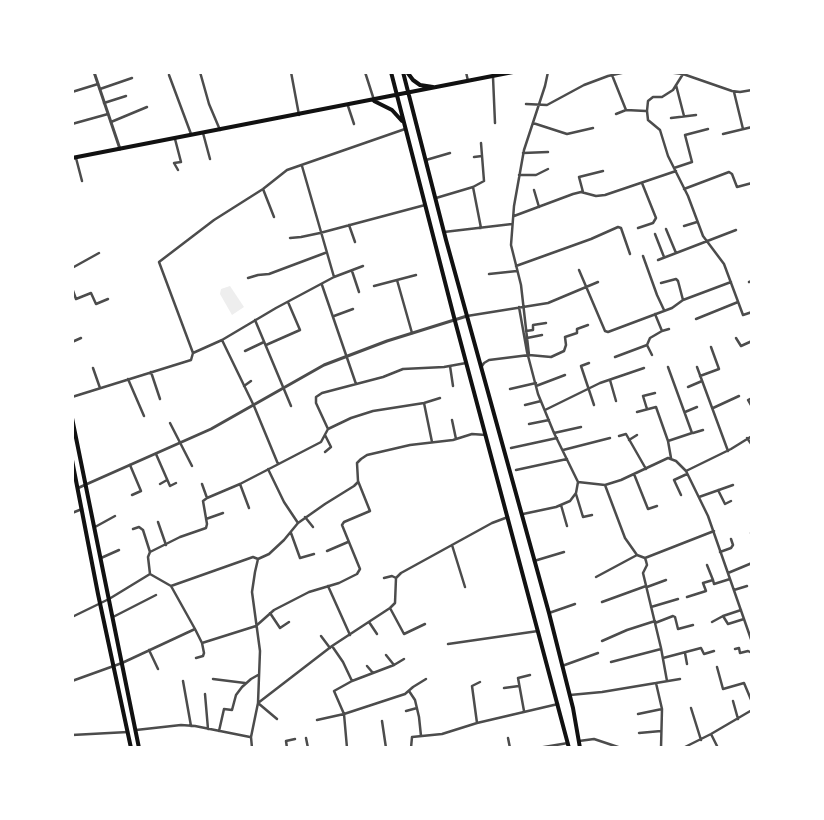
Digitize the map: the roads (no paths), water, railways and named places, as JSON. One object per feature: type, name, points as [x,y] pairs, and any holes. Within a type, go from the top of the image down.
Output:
[{"type":"main road","points":[[391,72],[466,363],[569,745]]},
{"type":"main road","points":[[403,72],[435,199],[549,613],[570,695],[580,748]]},
{"type":"main road","points":[[407,72],[412,80],[420,85],[438,87]]},
{"type":"main road","points":[[74,157],[374,101],[513,72]]},
{"type":"main road","points":[[374,101],[392,110],[404,126]]},
{"type":"main road","points":[[72,418],[87,484],[139,748]]},
{"type":"main road","points":[[72,460],[131,748]]},
{"type":"street","points":[[94,72],[120,149]]},
{"type":"street","points":[[200,72],[209,104],[220,130]]},
{"type":"street","points":[[291,72],[299,115]]},
{"type":"street","points":[[365,72],[374,101]]},
{"type":"street","points":[[466,72],[468,81]]},
{"type":"street","points":[[529,355],[521,307],[521,285],[511,245],[512,224],[523,153],[548,72]]},
{"type":"street","points":[[526,104],[547,104],[584,85],[626,72]]},
{"type":"street","points":[[667,72],[683,74],[734,91],[752,90]]},
{"type":"street","points":[[692,77],[693,72]]},
{"type":"street","points":[[683,74],[673,90],[662,97],[648,101],[647,110],[650,122],[660,129],[668,156],[703,236],[724,264],[743,315],[752,312]]},
{"type":"street","points":[[169,75],[192,135]]},
{"type":"street","points":[[493,76],[495,122]]},
{"type":"street","points":[[612,76],[626,110]]},
{"type":"street","points":[[100,89],[132,78]]},
{"type":"street","points":[[72,92],[98,84]]},
{"type":"street","points":[[676,85],[684,116]]},
{"type":"street","points":[[734,91],[743,129]]},
{"type":"street","points":[[104,103],[126,96]]},
{"type":"street","points":[[348,106],[354,124]]},
{"type":"street","points":[[111,122],[146,107]]},
{"type":"street","points":[[616,114],[626,110],[647,110]]},
{"type":"street","points":[[72,124],[108,114]]},
{"type":"street","points":[[671,118],[696,115]]},
{"type":"street","points":[[533,123],[567,134],[594,128]]},
{"type":"street","points":[[72,397],[191,360],[193,353],[159,262],[214,220],[263,189],[287,170],[302,166],[404,126]]},
{"type":"street","points":[[723,134],[752,127]]},
{"type":"street","points":[[513,216],[573,194],[584,192],[596,196],[642,183],[675,170],[692,162],[685,136],[708,130]]},
{"type":"street","points":[[204,133],[210,159]]},
{"type":"street","points":[[175,138],[181,162],[174,163],[178,170]]},
{"type":"street","points":[[435,199],[473,187],[485,180],[481,143]]},
{"type":"street","points":[[523,153],[548,152]]},
{"type":"street","points":[[425,160],[450,153]]},
{"type":"street","points":[[474,157],[483,155]]},
{"type":"street","points":[[74,157],[82,181]]},
{"type":"street","points":[[302,166],[334,278]]},
{"type":"street","points":[[519,175],[536,175],[548,169]]},
{"type":"street","points":[[584,192],[579,177],[604,172]]},
{"type":"street","points":[[684,189],[729,172],[732,174],[737,187],[752,183]]},
{"type":"street","points":[[638,228],[653,223],[656,218],[642,183]]},
{"type":"street","points":[[473,187],[481,228]]},
{"type":"street","points":[[263,189],[274,217]]},
{"type":"street","points":[[534,190],[539,206]]},
{"type":"street","points":[[290,238],[320,233],[425,205]]},
{"type":"street","points":[[684,226],[697,221]]},
{"type":"street","points":[[444,232],[512,224]]},
{"type":"street","points":[[349,225],[355,242]]},
{"type":"street","points":[[516,266],[592,239],[618,227],[630,254]]},
{"type":"street","points":[[666,229],[676,253]]},
{"type":"street","points":[[658,260],[736,230]]},
{"type":"street","points":[[654,234],[664,258]]},
{"type":"street","points":[[248,278],[258,274],[269,274],[326,252]]},
{"type":"street","points":[[72,268],[99,254]]},
{"type":"street","points":[[643,256],[657,295],[665,310]]},
{"type":"street","points":[[193,353],[222,340],[322,284],[363,266]]},
{"type":"street","points":[[579,270],[605,330],[610,332],[672,308],[683,300],[731,282]]},
{"type":"street","points":[[352,271],[359,292]]},
{"type":"street","points":[[489,274],[518,271]]},
{"type":"street","points":[[374,286],[416,275]]},
{"type":"street","points":[[397,280],[412,333]]},
{"type":"street","points":[[661,284],[678,280],[683,300]]},
{"type":"street","points":[[78,488],[211,429],[324,365],[455,319],[548,303],[598,282]]},
{"type":"street","points":[[322,284],[356,384]]},
{"type":"street","points":[[72,288],[76,299],[90,293],[96,304],[108,299]]},
{"type":"street","points":[[246,351],[300,330],[288,302]]},
{"type":"street","points":[[696,318],[738,302]]},
{"type":"street","points":[[521,307],[529,355],[544,410],[578,482],[576,493],[583,517],[592,515]]},
{"type":"street","points":[[334,316],[353,309]]},
{"type":"street","points":[[656,314],[662,331]]},
{"type":"street","points":[[255,320],[291,406]]},
{"type":"street","points":[[526,331],[533,330],[533,326],[546,323]]},
{"type":"street","points":[[482,368],[484,363],[489,360],[529,355],[550,357],[564,351],[566,345],[565,337],[577,333],[577,329],[588,326]]},
{"type":"street","points":[[615,357],[647,345],[650,338],[669,329]]},
{"type":"street","points":[[527,338],[542,335]]},
{"type":"street","points":[[72,342],[81,338]]},
{"type":"street","points":[[736,338],[741,346],[752,341]]},
{"type":"street","points":[[222,340],[254,406],[278,465]]},
{"type":"street","points":[[647,345],[652,355]]},
{"type":"street","points":[[700,376],[719,369],[711,347]]},
{"type":"street","points":[[328,429],[316,403],[316,397],[322,392],[356,384],[403,369],[466,363]]},
{"type":"street","points":[[589,363],[581,366],[594,405]]},
{"type":"street","points":[[450,366],[453,386]]},
{"type":"street","points":[[668,367],[692,433]]},
{"type":"street","points":[[697,367],[728,451]]},
{"type":"street","points":[[93,368],[100,388]]},
{"type":"street","points":[[544,410],[589,388],[644,368]]},
{"type":"street","points":[[151,372],[160,398]]},
{"type":"street","points":[[510,389],[536,384],[565,375]]},
{"type":"street","points":[[128,379],[144,416]]},
{"type":"street","points":[[610,380],[616,401]]},
{"type":"street","points":[[244,386],[251,381]]},
{"type":"street","points":[[688,387],[702,381]]},
{"type":"street","points":[[647,409],[643,396],[655,392]]},
{"type":"street","points":[[713,408],[739,396]]},
{"type":"street","points":[[150,552],[180,537],[206,528],[203,501],[321,442],[328,429],[373,411],[424,403],[440,398]]},
{"type":"street","points":[[752,398],[748,400],[752,407]]},
{"type":"street","points":[[525,405],[541,400]]},
{"type":"street","points":[[424,403],[432,442]]},
{"type":"street","points":[[637,412],[656,407],[668,442],[671,458],[687,472],[714,530],[752,642]]},
{"type":"street","points":[[685,412],[697,408]]},
{"type":"street","points":[[452,420],[456,439]]},
{"type":"street","points":[[529,424],[549,420]]},
{"type":"street","points":[[170,423],[192,466]]},
{"type":"street","points":[[554,433],[582,427]]},
{"type":"street","points":[[668,442],[703,430]]},
{"type":"street","points":[[202,642],[256,626],[270,613],[309,592],[359,572],[342,525],[344,522],[370,511],[358,481],[357,464],[367,455],[410,444],[456,439],[472,434],[486,435]]},
{"type":"street","points":[[619,436],[626,434],[646,469]]},
{"type":"street","points":[[325,435],[331,447],[326,452]]},
{"type":"street","points":[[629,440],[637,435]]},
{"type":"street","points":[[681,495],[674,480],[752,436]]},
{"type":"street","points":[[511,448],[557,438]]},
{"type":"street","points":[[563,450],[610,438]]},
{"type":"street","points":[[747,438],[752,445]]},
{"type":"street","points":[[156,454],[170,486],[176,483]]},
{"type":"street","points":[[578,482],[605,486],[671,458]]},
{"type":"street","points":[[516,470],[568,459]]},
{"type":"street","points":[[130,465],[141,492],[132,495]]},
{"type":"street","points":[[268,469],[284,502],[298,523]]},
{"type":"street","points":[[634,474],[648,509],[657,506]]},
{"type":"street","points":[[160,484],[167,480]]},
{"type":"street","points":[[171,586],[269,554],[305,517],[354,486],[358,481]]},
{"type":"street","points":[[202,484],[207,498]]},
{"type":"street","points":[[240,484],[249,508]]},
{"type":"street","points":[[699,497],[733,485]]},
{"type":"street","points":[[605,486],[625,538],[637,556]]},
{"type":"street","points":[[718,490],[725,504],[731,501]]},
{"type":"street","points":[[521,515],[561,505],[570,500],[576,493]]},
{"type":"street","points":[[561,505],[567,526]]},
{"type":"street","points":[[72,513],[82,509]]},
{"type":"street","points":[[206,519],[223,513]]},
{"type":"street","points":[[95,527],[115,516]]},
{"type":"street","points":[[305,517],[313,527]]},
{"type":"street","points":[[258,703],[331,647],[390,608],[395,603],[396,578],[401,573],[492,523],[508,518]]},
{"type":"street","points":[[158,522],[166,544]]},
{"type":"street","points":[[133,529],[139,527],[143,530],[150,552],[148,557],[150,574]]},
{"type":"street","points":[[596,576],[637,556],[645,558],[714,530]]},
{"type":"street","points":[[291,533],[300,558],[314,554]]},
{"type":"street","points":[[720,552],[732,548],[731,539]]},
{"type":"street","points":[[327,551],[348,542]]},
{"type":"street","points":[[452,545],[465,587]]},
{"type":"street","points":[[101,558],[119,550]]},
{"type":"street","points":[[534,561],[564,552]]},
{"type":"street","points":[[645,558],[647,565],[643,573],[667,681]]},
{"type":"street","points":[[252,748],[251,737],[258,703],[260,651],[252,592],[258,559]]},
{"type":"street","points":[[728,572],[752,563]]},
{"type":"street","points":[[707,565],[714,584],[730,579]]},
{"type":"street","points":[[72,617],[109,599],[150,574]]},
{"type":"street","points":[[150,574],[171,586],[195,629],[202,642],[204,655],[196,658]]},
{"type":"street","points":[[384,578],[392,576],[396,578]]},
{"type":"street","points":[[602,602],[666,580]]},
{"type":"street","points":[[687,597],[706,591],[703,584],[713,580]]},
{"type":"street","points":[[328,586],[350,635]]},
{"type":"street","points":[[734,590],[747,586]]},
{"type":"street","points":[[112,617],[156,595]]},
{"type":"street","points":[[652,607],[678,598]]},
{"type":"street","points":[[549,613],[574,604]]},
{"type":"street","points":[[390,608],[404,634],[425,624]]},
{"type":"street","points":[[712,622],[741,610]]},
{"type":"street","points":[[270,613],[280,628],[289,622]]},
{"type":"street","points":[[602,641],[626,630],[673,616],[675,617],[678,629],[694,625]]},
{"type":"street","points":[[723,616],[728,624],[744,619]]},
{"type":"street","points":[[369,622],[377,634]]},
{"type":"street","points":[[72,681],[122,663],[195,629]]},
{"type":"street","points":[[448,644],[538,631]]},
{"type":"street","points":[[322,636],[344,662],[352,681]]},
{"type":"street","points":[[663,658],[701,648],[704,654],[714,651]]},
{"type":"street","points":[[735,649],[739,648],[740,653],[748,651],[752,653]]},
{"type":"street","points":[[611,662],[661,649]]},
{"type":"street","points":[[149,650],[158,669]]},
{"type":"street","points":[[562,666],[598,653]]},
{"type":"street","points":[[685,653],[687,664]]},
{"type":"street","points":[[386,655],[394,665]]},
{"type":"street","points":[[347,748],[344,714],[334,691],[352,681],[394,665],[404,659]]},
{"type":"street","points":[[367,666],[373,673]]},
{"type":"street","points":[[717,667],[723,689],[744,683],[752,702]]},
{"type":"street","points":[[219,731],[224,709],[232,710],[236,695],[245,683],[258,675]]},
{"type":"street","points":[[524,711],[518,678],[530,675]]},
{"type":"street","points":[[213,679],[245,683]]},
{"type":"street","points":[[317,720],[344,714],[405,694],[426,679]]},
{"type":"street","points":[[570,695],[602,692],[680,679]]},
{"type":"street","points":[[183,681],[191,726]]},
{"type":"street","points":[[477,723],[472,686],[480,682]]},
{"type":"street","points":[[656,683],[662,709],[661,748]]},
{"type":"street","points":[[504,688],[520,686]]},
{"type":"street","points":[[409,691],[415,700],[421,736]]},
{"type":"street","points":[[205,694],[208,729]]},
{"type":"street","points":[[733,701],[738,719]]},
{"type":"street","points":[[258,703],[277,719]]},
{"type":"street","points":[[411,748],[412,737],[442,734],[477,723],[558,704]]},
{"type":"street","points":[[406,711],[417,708]]},
{"type":"street","points":[[691,708],[701,740]]},
{"type":"street","points":[[638,714],[662,709]]},
{"type":"street","points":[[683,748],[701,740],[752,710]]},
{"type":"street","points":[[382,721],[386,748]]},
{"type":"street","points":[[136,730],[181,725],[251,737]]},
{"type":"street","points":[[639,733],[662,731]]},
{"type":"street","points":[[72,735],[128,732]]},
{"type":"street","points":[[711,734],[718,748]]},
{"type":"street","points":[[306,738],[308,748]]},
{"type":"street","points":[[508,738],[510,748]]},
{"type":"street","points":[[287,748],[286,741],[295,739]]},
{"type":"street","points":[[578,741],[594,739],[621,748]]},
{"type":"street","points":[[541,747],[569,745]]}]
